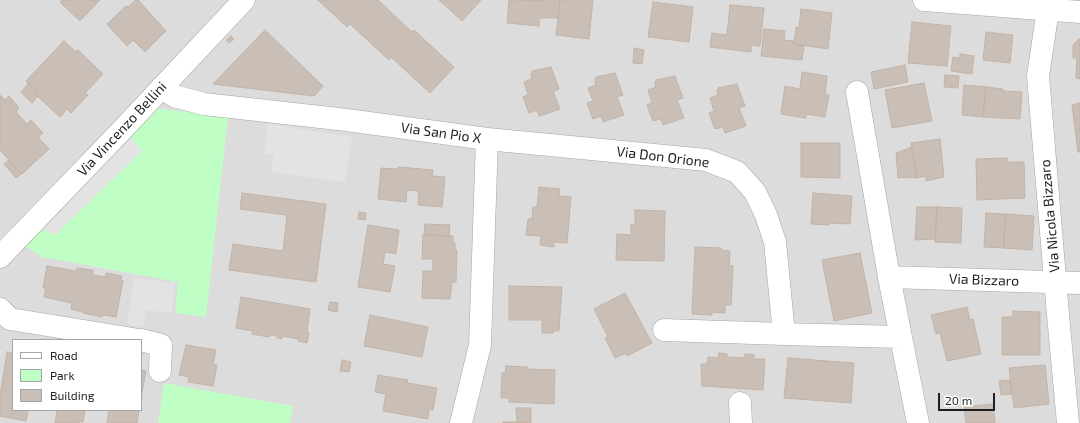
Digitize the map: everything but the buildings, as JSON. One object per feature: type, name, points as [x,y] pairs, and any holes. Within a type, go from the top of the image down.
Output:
[{"type":"street","name":"Via Vincenzo Bellini","points":[[0,257],[244,0]]},
{"type":"street","points":[[924,0],[1080,12]]},
{"type":"street","name":"Via Nicola Bizzaro","points":[[1048,10],[1038,76],[1068,423]]},
{"type":"street","name":"Via San Pio X","points":[[161,88],[174,96],[204,104],[347,120],[488,139],[480,345],[461,423]]},
{"type":"street","points":[[857,92],[889,278],[918,423]]},
{"type":"street","name":"Via Don Orione","points":[[488,139],[706,160],[737,172],[755,192],[766,215],[775,242],[784,334]]},
{"type":"street","name":"Via Bizzaro","points":[[889,278],[1080,283]]},
{"type":"street","points":[[0,309],[10,318],[134,339]]},
{"type":"street","points":[[664,330],[900,337]]},
{"type":"street","points":[[142,340],[161,345],[160,371]]},
{"type":"shaded area","points":[[0,0],[1080,0],[1080,423],[0,423]]},
{"type":"shaded area","points":[[268,124],[352,137],[345,182],[271,172],[274,155],[264,154]]},
{"type":"shaded area","points":[[130,137],[142,151],[55,235],[41,229]]},
{"type":"shaded area","points":[[134,278],[175,283],[172,313],[146,310],[143,327],[127,325]]},
{"type":"green space","points":[[153,108],[228,117],[206,317],[175,313],[178,282],[42,257],[25,246],[41,229],[142,152],[130,137]]},
{"type":"green space","points":[[164,383],[293,406],[290,423],[158,423]]}]
